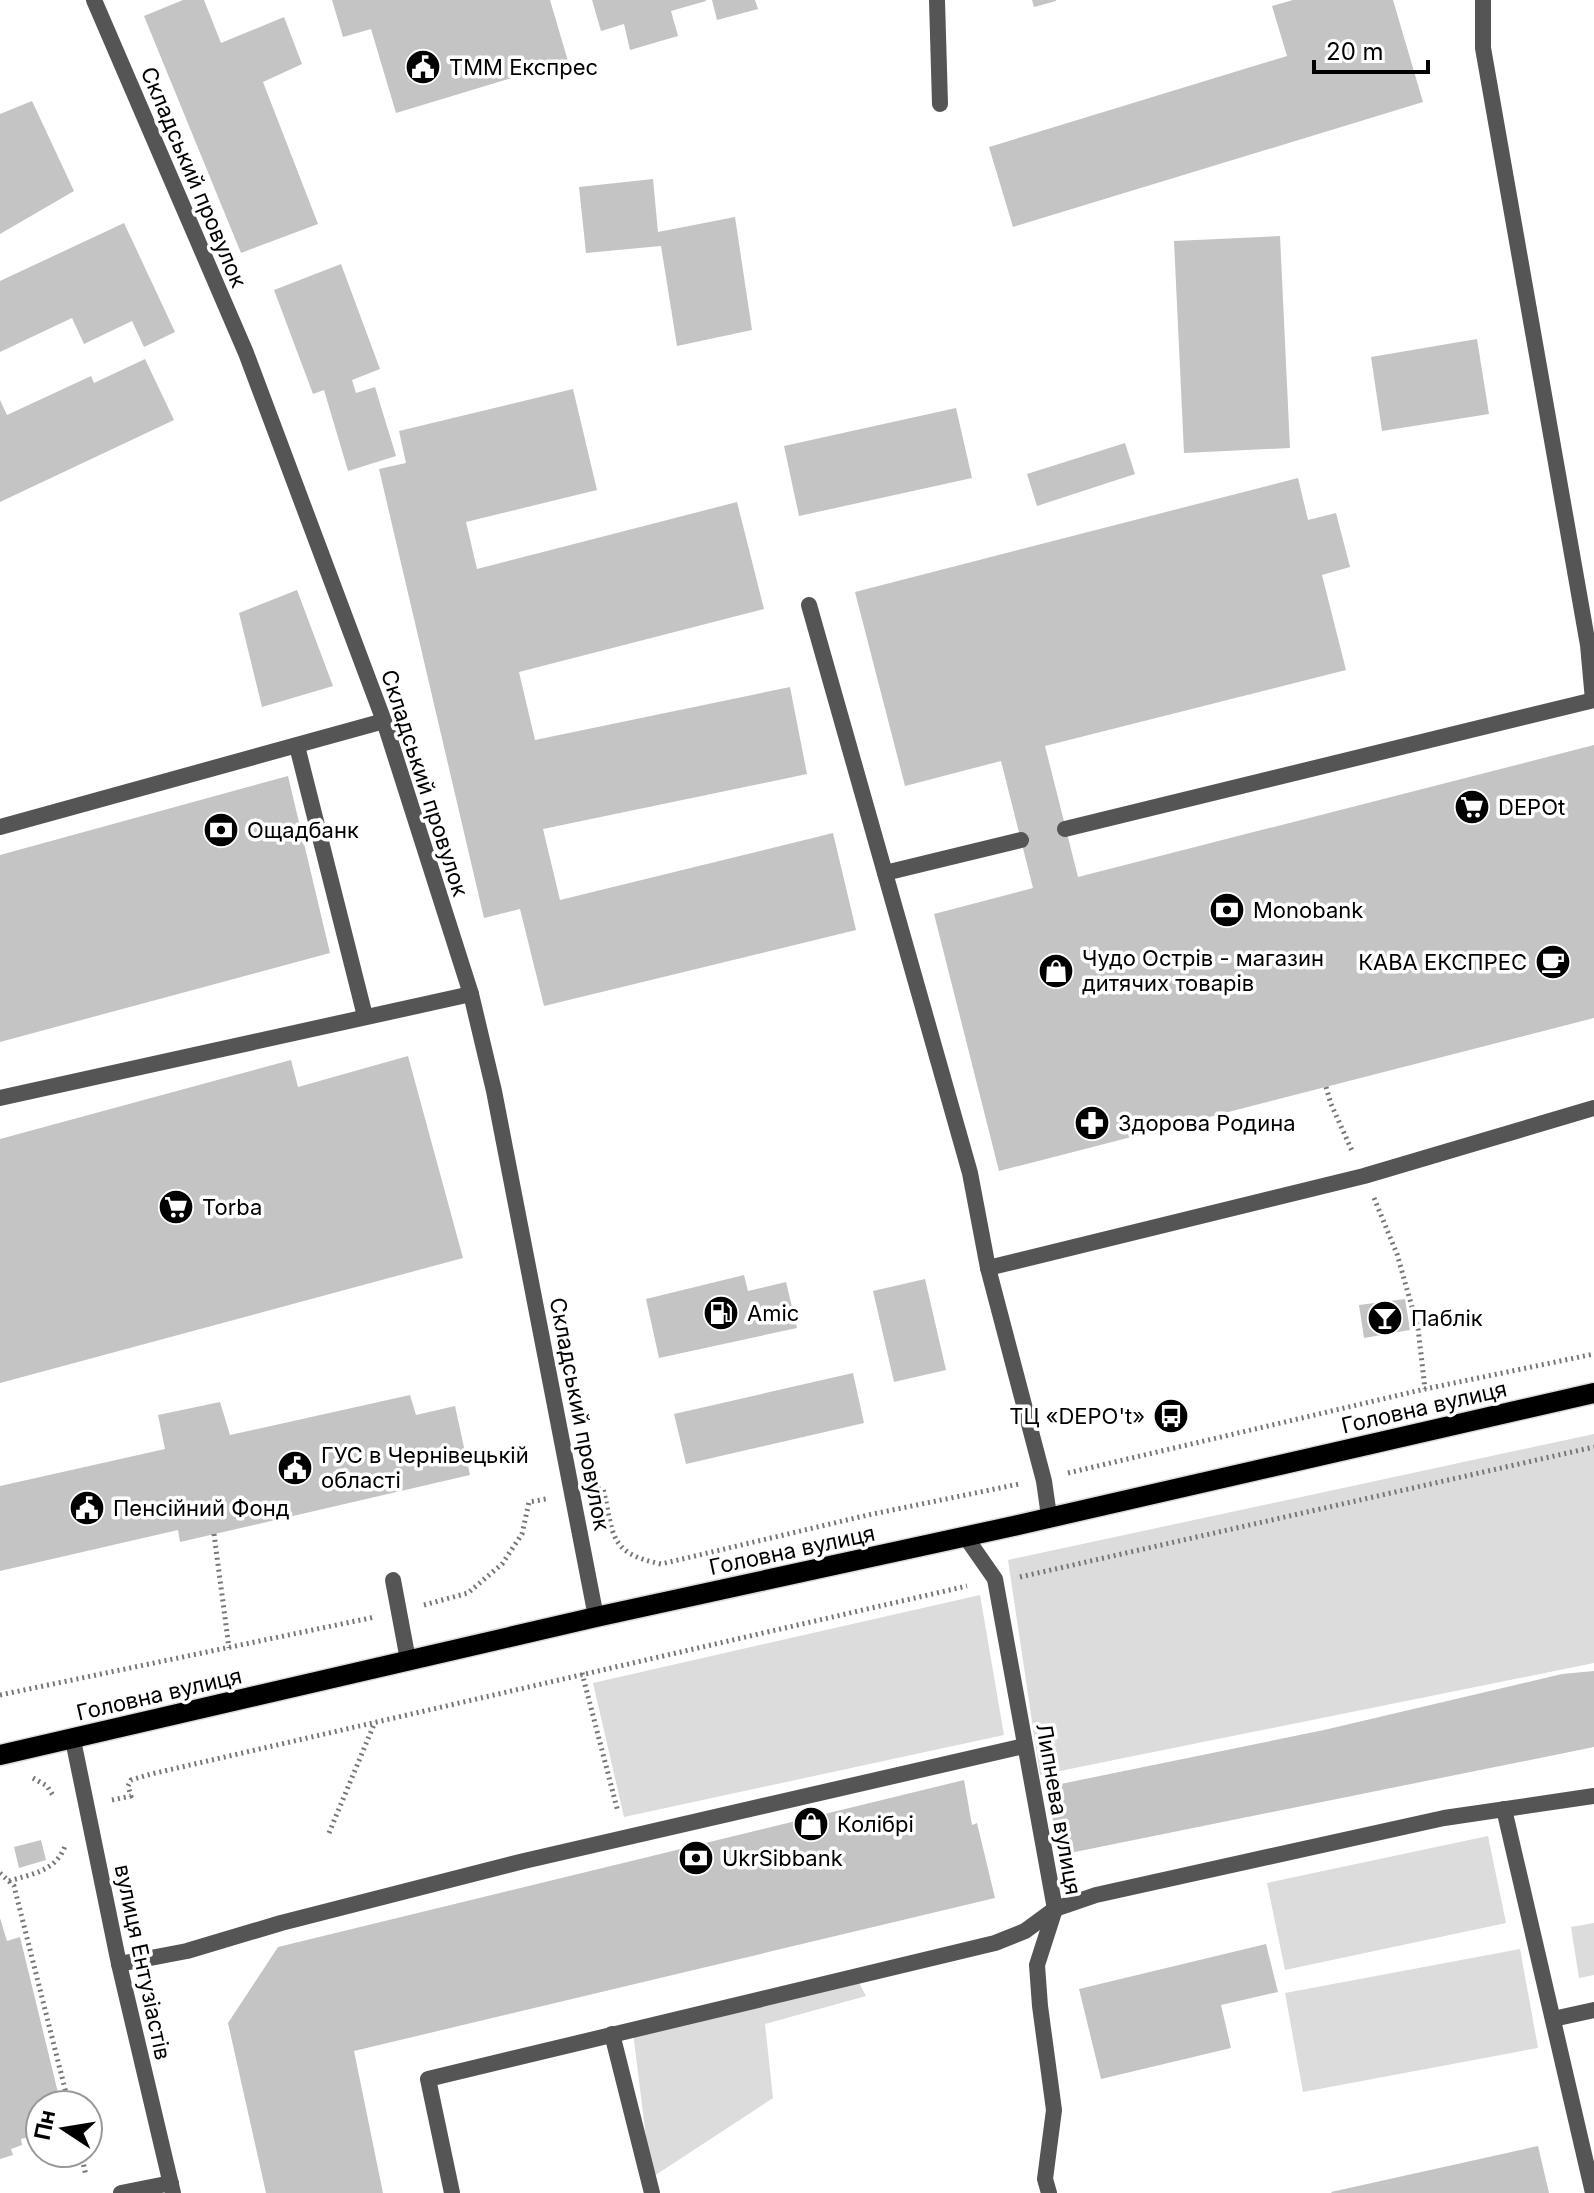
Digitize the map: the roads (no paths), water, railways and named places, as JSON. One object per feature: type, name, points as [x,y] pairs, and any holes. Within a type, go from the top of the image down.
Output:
[{"type":"main road","name":"Головна вулиця","points":[[0,1755],[596,1617],[1594,1393]]},
{"type":"street","name":"Складський провулок","points":[[94,0],[246,353],[384,721],[471,994],[494,1091],[596,1617]]},
{"type":"street","points":[[937,0],[940,104]]},
{"type":"street","points":[[1065,829],[1594,700],[1588,645],[1483,48],[1483,0]]},
{"type":"street","points":[[809,605],[970,1173],[988,1268],[1044,1481],[1049,1516]]},
{"type":"street","points":[[0,827],[384,721]]},
{"type":"street","points":[[297,746],[365,1016]]},
{"type":"street","points":[[885,873],[1021,840]]},
{"type":"street","points":[[0,1098],[471,994]]},
{"type":"street","points":[[988,1268],[1364,1176],[1594,1108]]},
{"type":"street","name":"Липнева вулиця","points":[[965,1536],[995,1579],[1055,1909],[1037,1965],[1054,2110],[1045,2179],[1049,2193]]},
{"type":"street","points":[[393,1580],[408,1660]]},
{"type":"street","name":"вулиця Ентузіастів","points":[[73,1740],[119,1964],[172,2188]]},
{"type":"street","points":[[119,1964],[187,1951],[281,1923],[624,1837],[1024,1746]]},
{"type":"street","points":[[452,2193],[428,2079],[995,1943],[1025,1931],[1055,1909],[1096,1895],[1444,1818],[1594,1796]]},
{"type":"street","points":[[1504,1809],[1593,2193]]},
{"type":"street","points":[[1553,2019],[1594,2010]]},
{"type":"street","points":[[612,2034],[652,2193]]},
{"type":"street","points":[[121,2193],[172,2188]]},
{"type":"place","name":"ТММ Експрес","points":[[423,67]]},
{"type":"place","name":"DEPOt","points":[[1472,807]]},
{"type":"place","name":"Ощадбанк","points":[[221,830]]},
{"type":"place","name":"Monobank","points":[[1227,910]]},
{"type":"place","name":"КАВА ЕКСПРЕС","points":[[1553,962]]},
{"type":"place","name":"Чудо Острів - магазин дитячих товарів","points":[[1056,971]]},
{"type":"place","name":"Здорова Родина","points":[[1092,1123]]},
{"type":"place","name":"Torba","points":[[176,1207]]},
{"type":"place","name":"Amic","points":[[721,1313]]},
{"type":"place","name":"Паблік","points":[[1385,1318]]},
{"type":"place","name":"ТЦ «DEPO't»","points":[[1171,1416]]},
{"type":"place","name":"ГУС в Чернівецькій області","points":[[295,1468]]},
{"type":"place","name":"Пенсійний Фонд","points":[[87,1508]]},
{"type":"place","name":"Колібрі","points":[[811,1824]]},
{"type":"place","name":"UkrSibbank","points":[[696,1858]]}]
